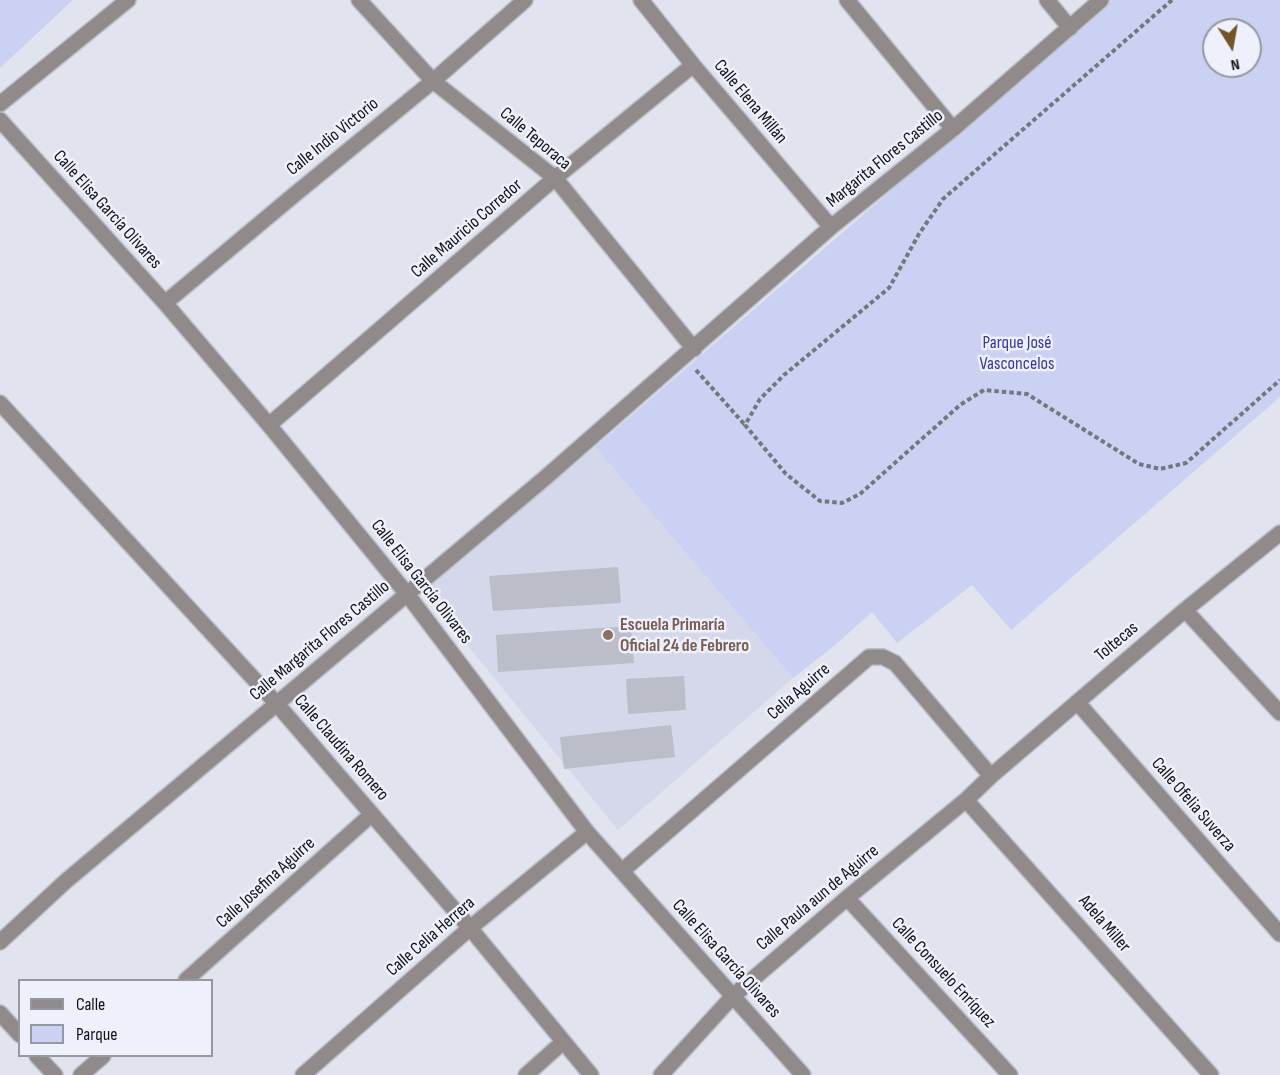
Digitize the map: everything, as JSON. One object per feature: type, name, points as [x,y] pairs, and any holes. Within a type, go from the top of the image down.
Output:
[{"type":"street","points":[[0,104],[128,0]]},
{"type":"street","name":"Calle Teporaca","points":[[359,0],[433,81],[555,178],[689,353]]},
{"type":"street","name":"Calle Indio Victorio","points":[[165,303],[433,81],[525,0]]},
{"type":"street","name":"Calle Elena Millán","points":[[641,0],[693,65],[831,227]]},
{"type":"street","points":[[847,0],[953,129]]},
{"type":"street","points":[[1047,0],[1070,28]]},
{"type":"street","name":"Margarita Flores Castillo","points":[[689,353],[831,227],[953,129],[1101,0]]},
{"type":"street","name":"Calle Mauricio Corredor","points":[[269,426],[555,178],[693,65]]},
{"type":"street","name":"Calle Elisa García Olivares","points":[[0,120],[165,303],[269,426],[407,594],[587,832],[803,1075]]},
{"type":"street","name":"Calle Margarita Flores Castillo","points":[[0,942],[66,880],[545,478],[689,353]]},
{"type":"street","name":"Calle Claudina Romero","points":[[0,403],[276,702],[470,928],[591,1075]]},
{"type":"street","name":"Toltecas","points":[[986,780],[1185,610],[1280,533]]},
{"type":"street","points":[[1185,610],[1280,713]]},
{"type":"street","name":"Celia Aguirre","points":[[622,871],[869,657],[884,657],[895,663],[986,780]]},
{"type":"street","name":"Calle Ofelia Suverza","points":[[1077,702],[1280,934]]},
{"type":"street","name":"Calle Paula aun de Aguirre","points":[[661,1075],[733,996],[966,800],[986,780]]},
{"type":"street","name":"Adela Miller","points":[[966,800],[1211,1075]]},
{"type":"street","name":"Calle Josefina Aguirre","points":[[188,979],[372,814]]},
{"type":"street","name":"Calle Celia Herrera","points":[[303,1075],[470,928],[587,832]]},
{"type":"street","name":"Calle Consuelo Enríquez","points":[[847,898],[1010,1075]]},
{"type":"street","points":[[0,1013],[18,1033]]},
{"type":"street","points":[[526,1075],[563,1042]]},
{"type":"street","points":[[38,1057],[55,1075]]},
{"type":"street","points":[[81,1075],[102,1057]]},
{"type":"path","points":[[745,425],[760,399],[784,375],[889,288],[919,234],[943,199],[1172,0]]},
{"type":"path","points":[[689,353],[786,474],[820,501],[842,503],[860,494],[960,405],[984,390],[1027,394],[1139,464],[1160,469],[1186,462],[1280,380]]},
{"type":"shaded area","name":"Escuela Primaría Oficial 24 de Febrero","points":[[595,447],[793,678],[618,830],[424,592]]},
{"type":"green space","points":[[0,0],[73,0],[0,68]]},
{"type":"green space","name":"Parque José Vasconcelos","points":[[1111,0],[1280,0],[1280,397],[1011,630],[972,585],[897,643],[872,612],[793,678],[595,447]]},
{"type":"building","points":[[618,567],[621,603],[493,611],[489,576]]},
{"type":"building","points":[[631,626],[634,663],[498,672],[496,635]]},
{"type":"building","points":[[684,676],[686,710],[628,714],[626,679]]},
{"type":"building","points":[[671,725],[675,757],[564,769],[560,737]]},
{"type":"place","name":"Escuela Primaría Oficial 24 de Febrero","points":[[608,635]]}]
